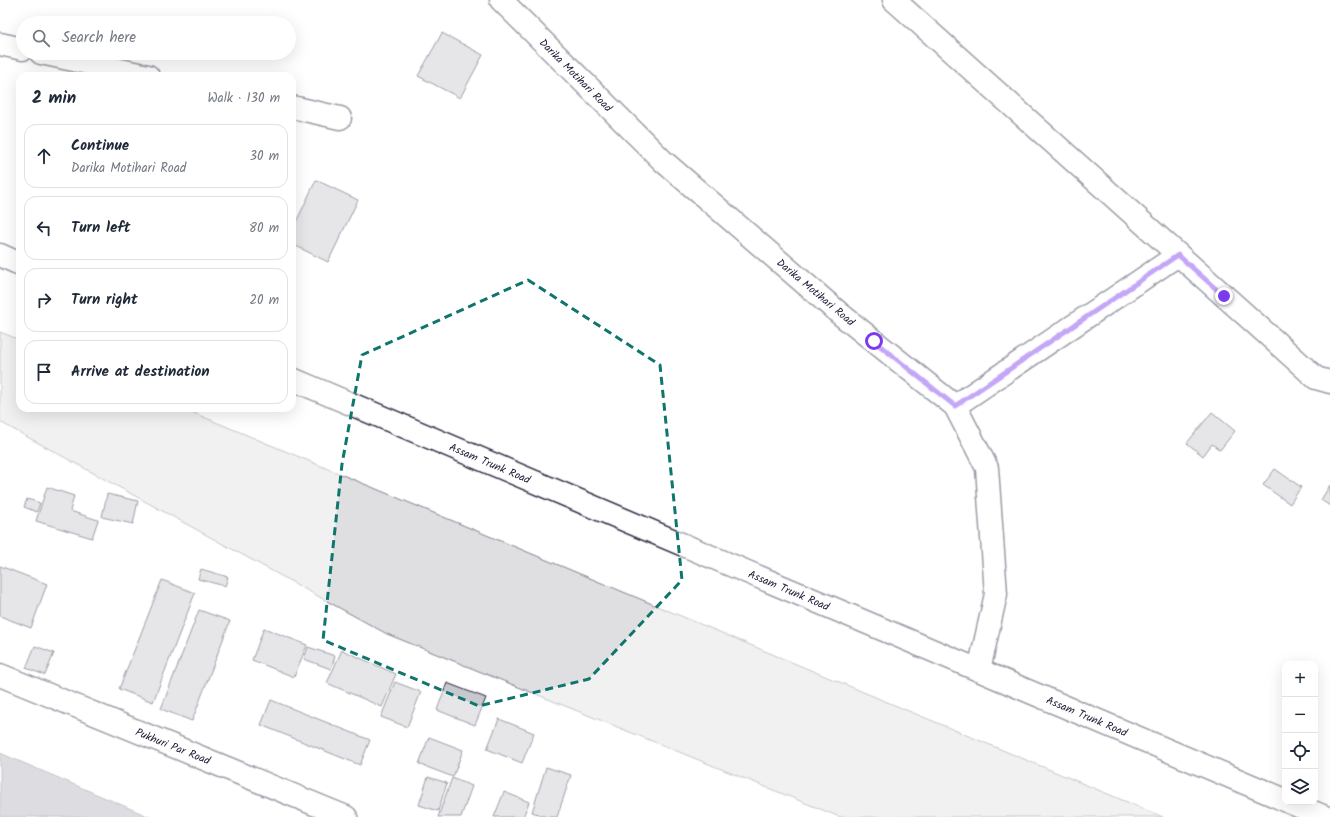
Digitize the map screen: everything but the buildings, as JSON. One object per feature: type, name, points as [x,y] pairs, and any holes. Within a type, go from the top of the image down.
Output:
[{"type":"main road","name":"Darika Motihari Road","points":[[501,0],[663,161],[839,313],[963,400],[987,468],[996,594],[979,670]]},
{"type":"main road","points":[[894,0],[1316,378],[1330,382]]},
{"type":"main road","points":[[0,44],[16,47]]},
{"type":"main road","points":[[74,60],[130,72]]},
{"type":"main road","points":[[296,108],[340,118]]},
{"type":"main road","points":[[0,255],[16,262]]},
{"type":"main road","points":[[963,400],[1178,255]]},
{"type":"main road","name":"Assam Trunk Road","points":[[296,381],[1282,799]]},
{"type":"main road","name":"Pukhuri Par Road","points":[[0,675],[346,817]]},
{"type":"main road","points":[[1297,805],[1325,817]]},
{"type":"highlighted area","points":[[528,280],[660,365],[682,580],[589,679],[479,706],[323,640],[342,464],[362,355]]},
{"type":"shaded area","points":[[0,332],[16,338],[16,412],[192,412],[1163,817],[840,817],[387,634],[0,422]]},
{"type":"shaded area","points":[[0,753],[150,817],[0,817]]},
{"type":"route","points":[[874,341],[955,406],[1178,255],[1224,296]]}]
